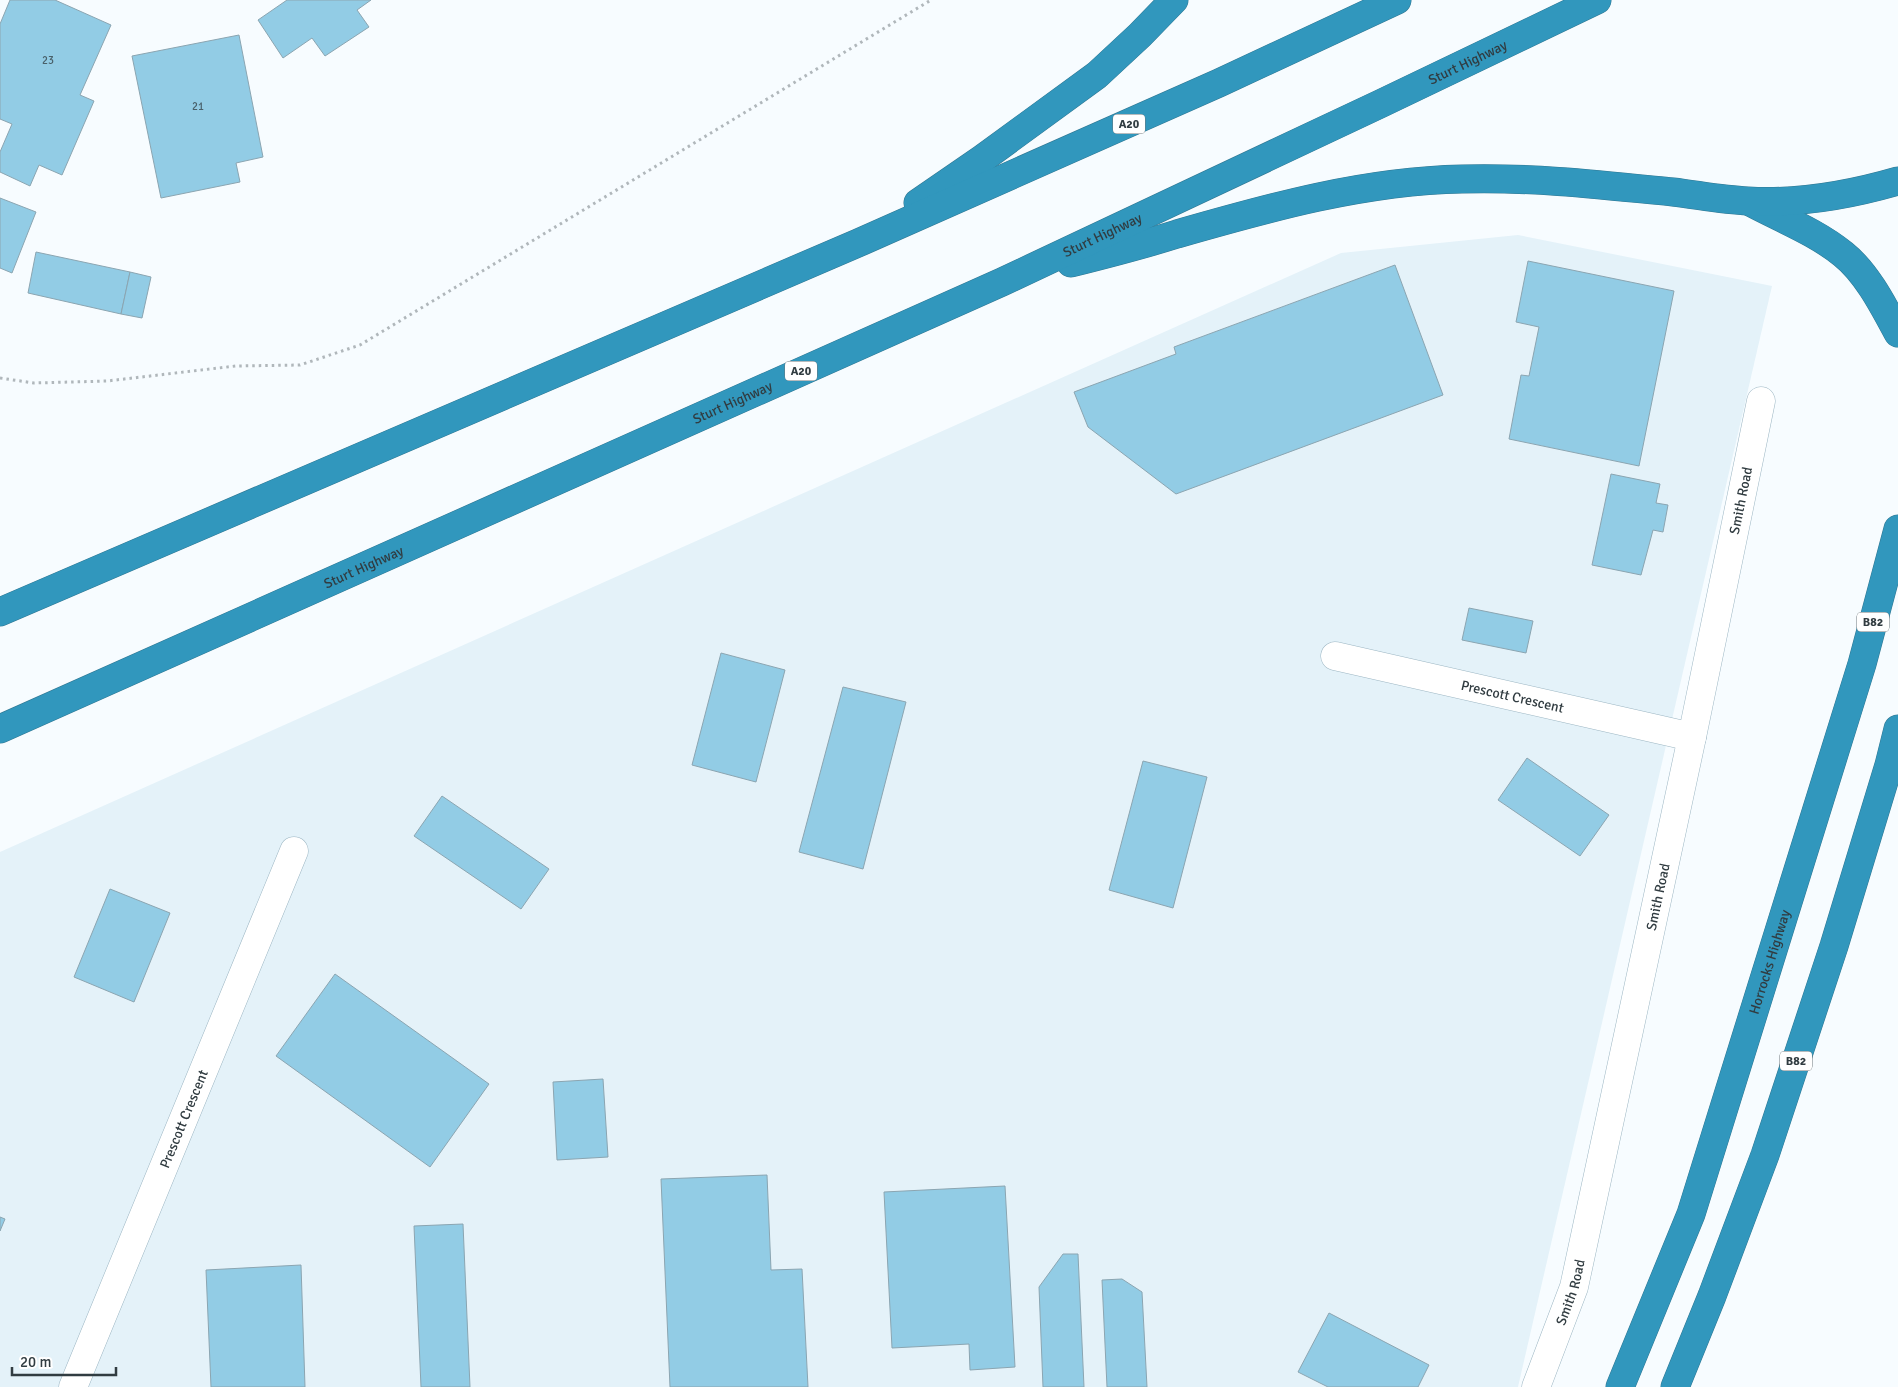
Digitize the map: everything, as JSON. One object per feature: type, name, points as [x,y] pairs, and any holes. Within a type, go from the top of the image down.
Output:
[{"type":"highway","points":[[858,243],[982,159],[1097,75],[1174,0]]},
{"type":"highway","name":"A20","points":[[0,612],[858,243],[1220,84],[1397,0]]},
{"type":"highway","name":"Sturt Highway","points":[[0,729],[1002,282],[1597,0]]},
{"type":"highway","points":[[1002,282],[1246,214],[1354,189],[1461,179],[1527,179],[1586,183],[1748,201],[1826,196],[1866,190],[1898,181]]},
{"type":"highway","points":[[1748,201],[1810,232],[1844,255],[1865,279],[1885,307],[1898,334]]},
{"type":"highway","name":"Horrocks Highway","points":[[1620,1387],[1690,1214],[1862,664],[1898,529]]},
{"type":"highway","name":"B82","points":[[1675,1387],[1712,1296],[1768,1145],[1834,946],[1889,765],[1898,728]]},
{"type":"street","name":"Smith Road","points":[[1536,1387],[1574,1287],[1692,737],[1761,401]]},
{"type":"street","name":"Prescott Crescent","points":[[1335,656],[1692,737]]},
{"type":"street","name":"Prescott Crescent","points":[[73,1387],[294,851]]},
{"type":"path","points":[[0,378],[34,383],[108,381],[236,366],[300,365],[360,345],[931,0]]},
{"type":"shaded area","points":[[1518,235],[1772,286],[1518,1387],[0,1387],[0,852],[1341,253]]},
{"type":"building","points":[[10,0],[55,0],[111,25],[80,95],[94,101],[62,175],[39,165],[30,186],[0,172],[0,152],[12,124],[0,119],[0,24]]},
{"type":"building","points":[[287,0],[371,0],[357,10],[369,27],[325,56],[312,38],[283,58],[258,20]]},
{"type":"building","points":[[239,35],[263,157],[236,163],[240,182],[161,198],[132,56]]},
{"type":"building","points":[[0,198],[36,212],[12,273],[0,268]]},
{"type":"building","points":[[36,252],[130,272],[121,314],[28,293]]},
{"type":"building","points":[[1528,261],[1674,291],[1639,466],[1509,439],[1521,375],[1529,376],[1539,327],[1516,322]]},
{"type":"building","points":[[1395,265],[1443,395],[1176,494],[1088,427],[1074,392],[1176,354],[1174,347]]},
{"type":"building","points":[[130,272],[151,277],[142,318],[121,314]]},
{"type":"building","points":[[1611,474],[1660,484],[1656,503],[1668,505],[1663,532],[1653,530],[1641,575],[1592,565]]},
{"type":"building","points":[[1469,608],[1533,621],[1526,653],[1462,640]]},
{"type":"building","points":[[721,653],[785,670],[756,782],[692,765]]},
{"type":"building","points":[[843,687],[906,702],[863,869],[799,852]]},
{"type":"building","points":[[1527,758],[1609,815],[1580,856],[1498,800]]},
{"type":"building","points":[[1143,761],[1207,777],[1173,908],[1109,890]]},
{"type":"building","points":[[442,796],[549,869],[521,909],[414,836]]},
{"type":"building","points":[[110,889],[170,913],[134,1002],[74,977]]},
{"type":"building","points":[[335,974],[489,1084],[430,1167],[276,1056]]},
{"type":"building","points":[[603,1079],[608,1157],[557,1160],[553,1082]]},
{"type":"building","points":[[767,1175],[771,1270],[802,1269],[808,1387],[670,1387],[661,1179]]},
{"type":"building","points":[[1005,1186],[1015,1367],[970,1370],[969,1344],[892,1348],[884,1192]]},
{"type":"building","points":[[0,1217],[5,1219],[0,1231]]},
{"type":"building","points":[[463,1224],[470,1387],[421,1387],[414,1226]]},
{"type":"building","points":[[1063,1254],[1078,1254],[1084,1387],[1043,1387],[1039,1287]]},
{"type":"building","points":[[301,1265],[305,1387],[211,1387],[206,1270]]},
{"type":"building","points":[[1122,1279],[1142,1292],[1147,1387],[1107,1387],[1102,1280]]},
{"type":"building","points":[[1329,1313],[1429,1365],[1418,1387],[1328,1387],[1298,1372]]}]
